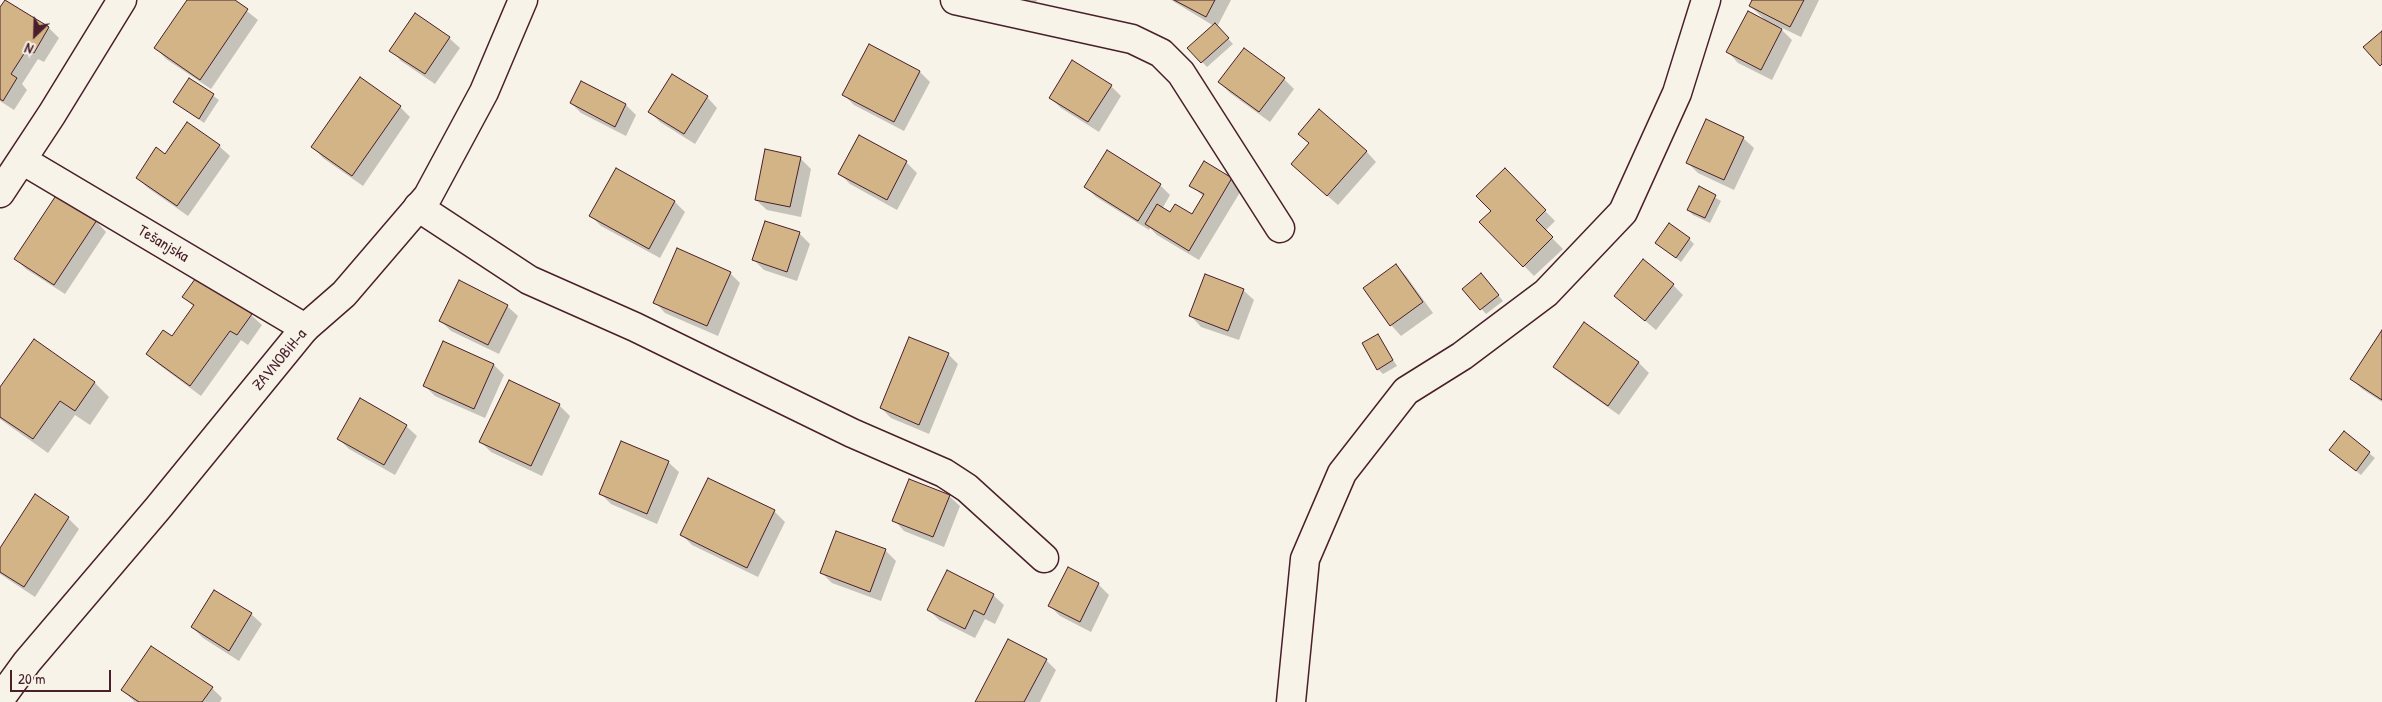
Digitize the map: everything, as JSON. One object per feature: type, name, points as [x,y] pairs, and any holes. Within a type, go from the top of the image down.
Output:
[{"type":"street","points":[[0,193],[122,0]]},
{"type":"street","name":"ZAVNOBiH-a","points":[[0,699],[27,662],[158,508],[305,328],[344,294],[428,196],[484,92],[524,0]]},
{"type":"street","points":[[955,0],[1132,39],[1161,53],[1181,73],[1280,228]]},
{"type":"street","points":[[1291,702],[1306,558],[1342,473],[1406,391],[1462,356],[1546,293],[1623,212],[1677,93],[1706,0]]},
{"type":"street","name":"Tešanjska","points":[[22,160],[305,328]]},
{"type":"street","points":[[418,207],[529,280],[635,327],[852,433],[944,473],[967,488],[1044,558]]},
{"type":"building","points":[[5,0],[49,27],[34,53],[27,49],[11,74],[17,78],[3,101],[0,99],[0,7]]},
{"type":"building","points":[[187,0],[235,0],[248,9],[200,80],[154,48]]},
{"type":"building","points":[[1174,0],[1215,0],[1206,17]]},
{"type":"building","points":[[1752,0],[1804,0],[1790,27],[1749,6]]},
{"type":"building","points":[[1748,11],[1782,29],[1761,70],[1726,52]]},
{"type":"building","points":[[415,13],[450,37],[425,74],[389,51]]},
{"type":"building","points":[[1215,23],[1229,38],[1201,63],[1187,48]]},
{"type":"building","points":[[2382,31],[2382,64],[2380,66],[2363,47]]},
{"type":"building","points":[[869,44],[920,71],[894,122],[842,95]]},
{"type":"building","points":[[1244,48],[1285,78],[1259,112],[1218,82]]},
{"type":"building","points":[[1072,60],[1112,85],[1088,122],[1049,98]]},
{"type":"building","points":[[672,74],[708,96],[684,134],[648,112]]},
{"type":"building","points":[[360,77],[401,106],[352,176],[311,147]]},
{"type":"building","points":[[189,78],[214,94],[199,119],[173,102]]},
{"type":"building","points":[[581,81],[626,104],[615,127],[570,103]]},
{"type":"building","points":[[1319,109],[1367,151],[1327,196],[1291,164],[1309,143],[1298,134]]},
{"type":"building","points":[[1706,119],[1744,137],[1724,180],[1686,163]]},
{"type":"building","points":[[187,122],[220,145],[177,206],[136,178],[156,147],[165,154]]},
{"type":"building","points":[[859,135],[907,161],[887,200],[838,174]]},
{"type":"building","points":[[765,149],[801,157],[790,207],[755,200]]},
{"type":"building","points":[[1107,150],[1161,184],[1138,221],[1084,187]]},
{"type":"building","points":[[1204,161],[1232,178],[1189,251],[1145,224],[1157,204],[1170,212],[1175,204],[1192,214],[1204,194],[1189,186]]},
{"type":"building","points":[[616,168],[675,201],[649,249],[589,216]]},
{"type":"building","points":[[1505,168],[1546,210],[1536,220],[1553,237],[1523,267],[1479,222],[1491,211],[1476,196]]},
{"type":"building","points":[[1699,186],[1716,195],[1705,218],[1687,210]]},
{"type":"building","points":[[57,194],[97,220],[54,285],[14,259]]},
{"type":"building","points":[[765,221],[800,232],[787,272],[752,260]]},
{"type":"building","points":[[1669,223],[1690,238],[1676,258],[1655,243]]},
{"type":"building","points":[[677,248],[731,272],[707,326],[653,303]]},
{"type":"building","points":[[1643,259],[1674,284],[1645,321],[1614,296]]},
{"type":"building","points":[[1396,264],[1423,302],[1390,326],[1363,288]]},
{"type":"building","points":[[1481,273],[1499,295],[1480,310],[1462,289]]},
{"type":"building","points":[[1205,274],[1244,289],[1228,331],[1189,316]]},
{"type":"building","points":[[198,275],[252,314],[237,335],[230,331],[190,386],[146,354],[163,330],[172,336],[194,305],[182,297]]},
{"type":"building","points":[[459,280],[508,305],[488,345],[439,321]]},
{"type":"building","points":[[1584,322],[1639,362],[1608,406],[1553,367]]},
{"type":"building","points":[[2382,330],[2382,400],[2350,379]]},
{"type":"building","points":[[1378,334],[1393,360],[1377,370],[1362,343]]},
{"type":"building","points":[[909,337],[949,353],[919,425],[880,408]]},
{"type":"building","points":[[34,339],[95,382],[75,411],[60,401],[33,439],[0,417],[0,387]]},
{"type":"building","points":[[443,341],[494,364],[474,409],[423,386]]},
{"type":"building","points":[[509,380],[560,404],[531,466],[479,442]]},
{"type":"building","points":[[360,398],[407,425],[384,465],[337,439]]},
{"type":"building","points":[[2344,431],[2370,452],[2356,471],[2329,450]]},
{"type":"building","points":[[621,441],[669,461],[647,514],[599,494]]},
{"type":"building","points":[[708,478],[775,510],[747,568],[680,535]]},
{"type":"building","points":[[909,479],[950,495],[933,537],[892,521]]},
{"type":"building","points":[[35,494],[69,517],[24,587],[0,572],[0,548]]},
{"type":"building","points":[[836,531],[886,549],[870,592],[820,573]]},
{"type":"building","points":[[1068,567],[1099,583],[1080,622],[1048,606]]},
{"type":"building","points":[[947,570],[994,594],[984,615],[974,610],[965,629],[927,610]]},
{"type":"building","points":[[214,590],[252,613],[229,651],[191,627]]},
{"type":"building","points":[[1008,639],[1047,659],[1024,702],[975,702]]},
{"type":"building","points":[[151,646],[213,687],[202,702],[139,702],[121,690]]}]
